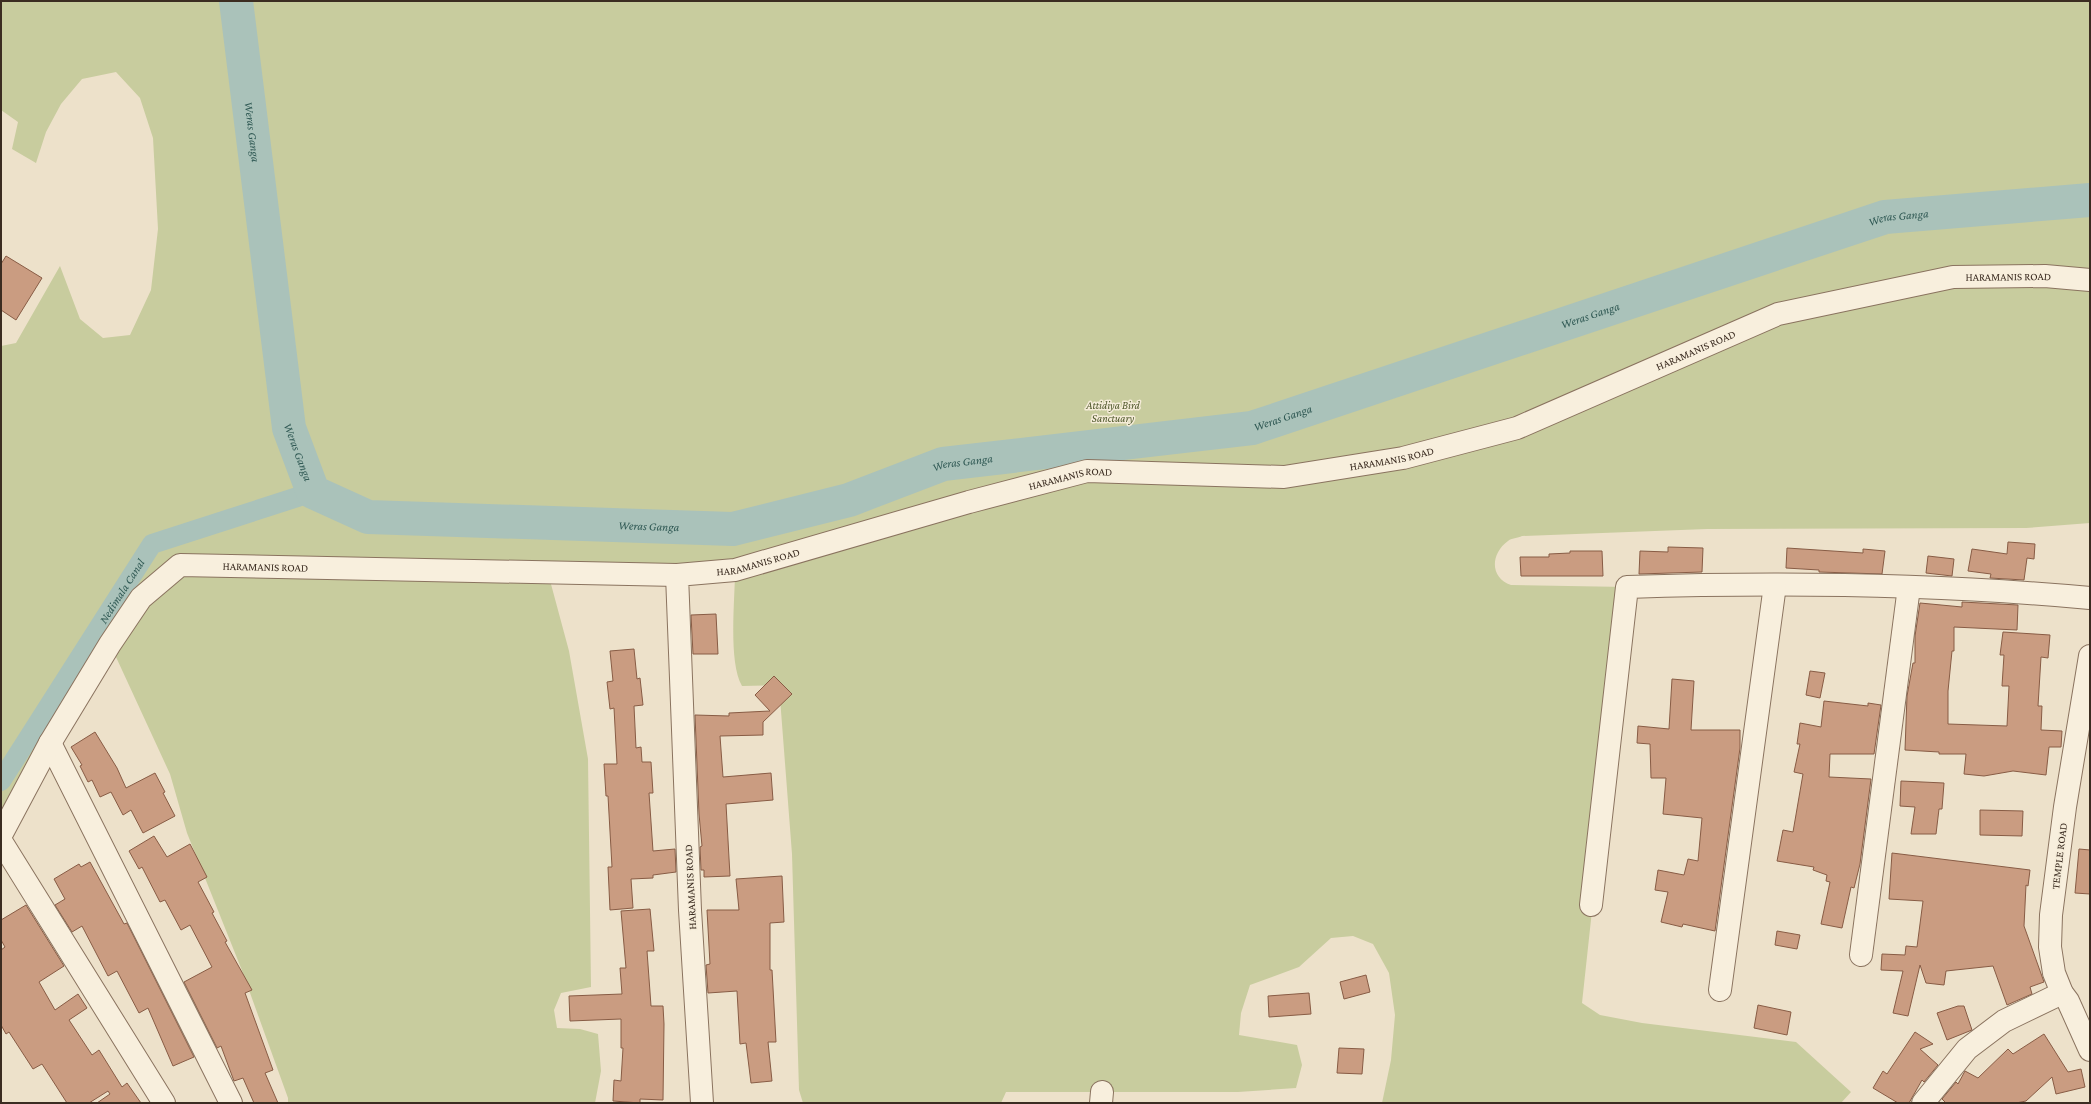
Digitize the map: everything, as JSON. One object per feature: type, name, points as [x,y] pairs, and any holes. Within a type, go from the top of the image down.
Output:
[{"type":"street","name":"HARAMANIS ROAD","points":[[1,834],[50,743],[110,644],[141,598],[180,565],[677,575],[735,570],[969,502],[1087,471],[1284,477],[1403,458],[1517,428],[1778,314],[1953,277],[2044,276],[2090,280]]},
{"type":"street","name":"HARAMANIS ROAD","points":[[677,575],[690,902],[702,1103]]},
{"type":"street","points":[[1720,990],[1775,585]]},
{"type":"street","points":[[1591,905],[1626,586],[1775,585],[1909,587],[2005,590],[2090,598]]},
{"type":"street","points":[[1861,955],[1909,587]]},
{"type":"street","name":"TEMPLE ROAD","points":[[2090,656],[2065,807],[2051,915],[2050,947],[2054,973],[2062,993],[2068,1002],[2090,1050]]},
{"type":"street","points":[[50,743],[231,1103]]},
{"type":"street","points":[[1,841],[164,1103]]},
{"type":"street","points":[[1923,1103],[1967,1049],[2004,1021],[2062,993]]},
{"type":"green space","name":"Attidiya Bird Sanctuary","points":[[1,1],[2090,1],[2090,523],[2026,528],[1707,529],[1522,536],[1509,540],[1498,552],[1495,565],[1496,571],[1504,582],[1511,585],[1627,587],[1582,1003],[1600,1015],[1642,1023],[1796,1042],[1851,1092],[1841,1103],[1382,1103],[1391,1060],[1395,1015],[1389,973],[1373,944],[1353,936],[1331,938],[1299,967],[1250,985],[1241,1013],[1239,1035],[1297,1045],[1302,1065],[1296,1088],[1238,1092],[1006,1092],[1001,1103],[803,1103],[799,1090],[792,854],[779,685],[742,686],[735,662],[733,630],[735,571],[548,573],[569,651],[588,759],[591,987],[561,993],[554,1010],[557,1028],[580,1029],[598,1034],[601,1071],[595,1103],[288,1103],[288,1098],[241,968],[187,833],[170,774],[110,644],[1,835],[1,346],[16,343],[60,266],[80,319],[103,338],[130,335],[151,290],[158,229],[153,138],[140,98],[116,72],[82,79],[61,104],[46,132],[36,163],[12,149],[18,122],[1,110]]},
{"type":"building","points":[[6,256],[42,278],[16,320],[1,310],[1,264]]},
{"type":"building","points":[[2008,542],[2035,544],[2034,559],[2027,558],[2024,580],[1990,578],[1991,574],[1968,571],[1972,549],[2007,554]]},
{"type":"building","points":[[1668,547],[1703,548],[1702,572],[1639,574],[1640,551],[1668,552]]},
{"type":"building","points":[[1787,548],[1863,553],[1863,549],[1885,551],[1882,574],[1819,572],[1819,570],[1786,568]]},
{"type":"building","points":[[1570,551],[1602,551],[1603,576],[1521,576],[1520,557],[1549,557],[1549,554],[1570,553]]},
{"type":"building","points":[[1928,556],[1954,559],[1952,576],[1926,573]]},
{"type":"building","points":[[1962,602],[2018,605],[2017,630],[1954,627],[1954,651],[1952,651],[1948,691],[1948,724],[2007,726],[2009,686],[2002,686],[2004,655],[2000,655],[2003,632],[2050,635],[2048,658],[2041,657],[2038,706],[2042,706],[2041,730],[2062,731],[2061,747],[2049,747],[2046,775],[2013,771],[1984,776],[1964,774],[1966,754],[1939,754],[1939,752],[1905,750],[1907,696],[1913,663],[1915,663],[1915,636],[1920,603],[1962,607]]},
{"type":"building","points":[[716,614],[718,654],[693,654],[691,615]]},
{"type":"building","points":[[634,649],[637,679],[640,678],[643,705],[634,706],[636,748],[641,747],[642,762],[651,762],[653,793],[649,793],[653,851],[675,849],[676,872],[653,875],[653,878],[631,879],[633,908],[610,910],[608,867],[612,867],[608,796],[606,796],[604,764],[617,764],[614,708],[610,709],[607,682],[613,681],[610,651]]},
{"type":"building","points":[[1810,671],[1825,673],[1820,698],[1806,695]]},
{"type":"building","points":[[774,676],[792,694],[763,722],[763,735],[720,736],[723,777],[771,773],[773,800],[726,804],[730,876],[704,877],[704,870],[701,870],[700,847],[702,846],[699,814],[695,715],[729,716],[729,713],[770,711],[755,695]]},
{"type":"building","points":[[1672,679],[1694,681],[1691,730],[1740,730],[1740,748],[1715,931],[1683,924],[1682,927],[1661,922],[1668,892],[1655,890],[1658,870],[1684,875],[1688,859],[1698,861],[1702,818],[1663,814],[1666,778],[1651,778],[1650,744],[1637,743],[1638,726],[1669,729]]},
{"type":"building","points":[[1824,701],[1868,706],[1868,703],[1881,705],[1874,754],[1830,754],[1829,777],[1871,779],[1860,864],[1854,888],[1851,887],[1842,928],[1821,924],[1830,882],[1826,881],[1827,875],[1813,870],[1814,867],[1777,861],[1783,830],[1793,832],[1803,774],[1794,772],[1800,744],[1797,744],[1800,723],[1821,727]]},
{"type":"building","points":[[95,732],[117,768],[126,788],[155,773],[175,816],[143,833],[131,810],[123,815],[111,792],[100,797],[92,780],[88,782],[80,766],[82,765],[71,747]]},
{"type":"building","points":[[1901,781],[1944,783],[1942,809],[1939,809],[1936,834],[1911,834],[1915,807],[1900,806]]},
{"type":"building","points":[[1980,810],[2023,811],[2022,836],[1980,835]]},
{"type":"building","points":[[154,836],[167,857],[190,844],[207,877],[198,882],[214,912],[212,913],[227,941],[225,942],[252,990],[245,993],[273,1070],[265,1073],[278,1103],[254,1103],[243,1078],[234,1081],[221,1046],[217,1048],[184,982],[212,967],[190,925],[181,930],[165,900],[160,902],[142,867],[139,869],[129,851]]},
{"type":"building","points":[[2079,849],[2090,850],[2090,894],[2075,893]]},
{"type":"building","points":[[1892,853],[2030,870],[2028,886],[2026,885],[2024,926],[2044,982],[2030,987],[2032,994],[2007,1005],[1993,966],[1946,971],[1944,985],[1926,983],[1920,965],[1908,1016],[1893,1013],[1903,971],[1881,970],[1882,954],[1905,955],[1906,946],[1917,947],[1923,901],[1889,899]]},
{"type":"building","points":[[90,862],[124,924],[127,923],[194,1057],[173,1066],[148,1008],[139,1013],[117,971],[108,976],[82,926],[72,932],[55,905],[65,899],[54,879],[79,864],[81,867]]},
{"type":"building","points":[[782,876],[784,922],[770,923],[770,970],[772,970],[776,1042],[768,1042],[772,1081],[751,1083],[746,1043],[740,1044],[737,991],[708,993],[706,965],[710,964],[707,910],[739,910],[736,879]]},
{"type":"building","points":[[26,905],[64,966],[39,982],[55,1010],[78,994],[87,1008],[69,1020],[92,1055],[99,1050],[122,1087],[127,1083],[141,1103],[97,1103],[110,1094],[108,1091],[89,1103],[67,1103],[42,1064],[33,1069],[9,1032],[6,1034],[1,1025],[1,950],[5,947],[1,940],[1,920]]},
{"type":"building","points":[[650,909],[654,951],[647,951],[651,1006],[663,1006],[663,1100],[640,1099],[640,1103],[613,1101],[614,1080],[621,1081],[623,1048],[621,1048],[621,1019],[570,1021],[569,996],[622,994],[620,968],[626,968],[621,911]]},
{"type":"building","points":[[1777,931],[1800,935],[1797,949],[1775,945]]},
{"type":"building","points":[[1366,975],[1370,992],[1344,999],[1340,982]]},
{"type":"building","points":[[1309,993],[1311,1014],[1269,1017],[1268,996]]},
{"type":"building","points":[[1758,1005],[1791,1012],[1787,1035],[1754,1028]]},
{"type":"building","points":[[1958,1006],[1964,1006],[1972,1030],[1947,1040],[1937,1013]]},
{"type":"building","points":[[1915,1032],[1933,1044],[1920,1049],[1938,1065],[1924,1082],[1922,1080],[1909,1103],[1898,1103],[1873,1088],[1883,1071],[1887,1074]]},
{"type":"building","points":[[2044,1034],[2068,1072],[2081,1069],[2085,1087],[2056,1094],[2052,1077],[2026,1101],[2016,1103],[1946,1103],[1942,1099],[1956,1082],[1958,1084],[1965,1071],[1978,1078],[2008,1049],[2013,1054]]},
{"type":"building","points":[[1339,1048],[1364,1049],[1362,1074],[1337,1073]]},
{"type":"waterway","name":"Weras Ganga","points":[[236,1],[289,428],[313,492],[368,517],[733,529],[849,500],[943,464],[1252,428],[1885,217],[2090,200]]},
{"type":"waterway","name":"Nedimala Canal","points":[[1,781],[152,544],[313,492]]}]
